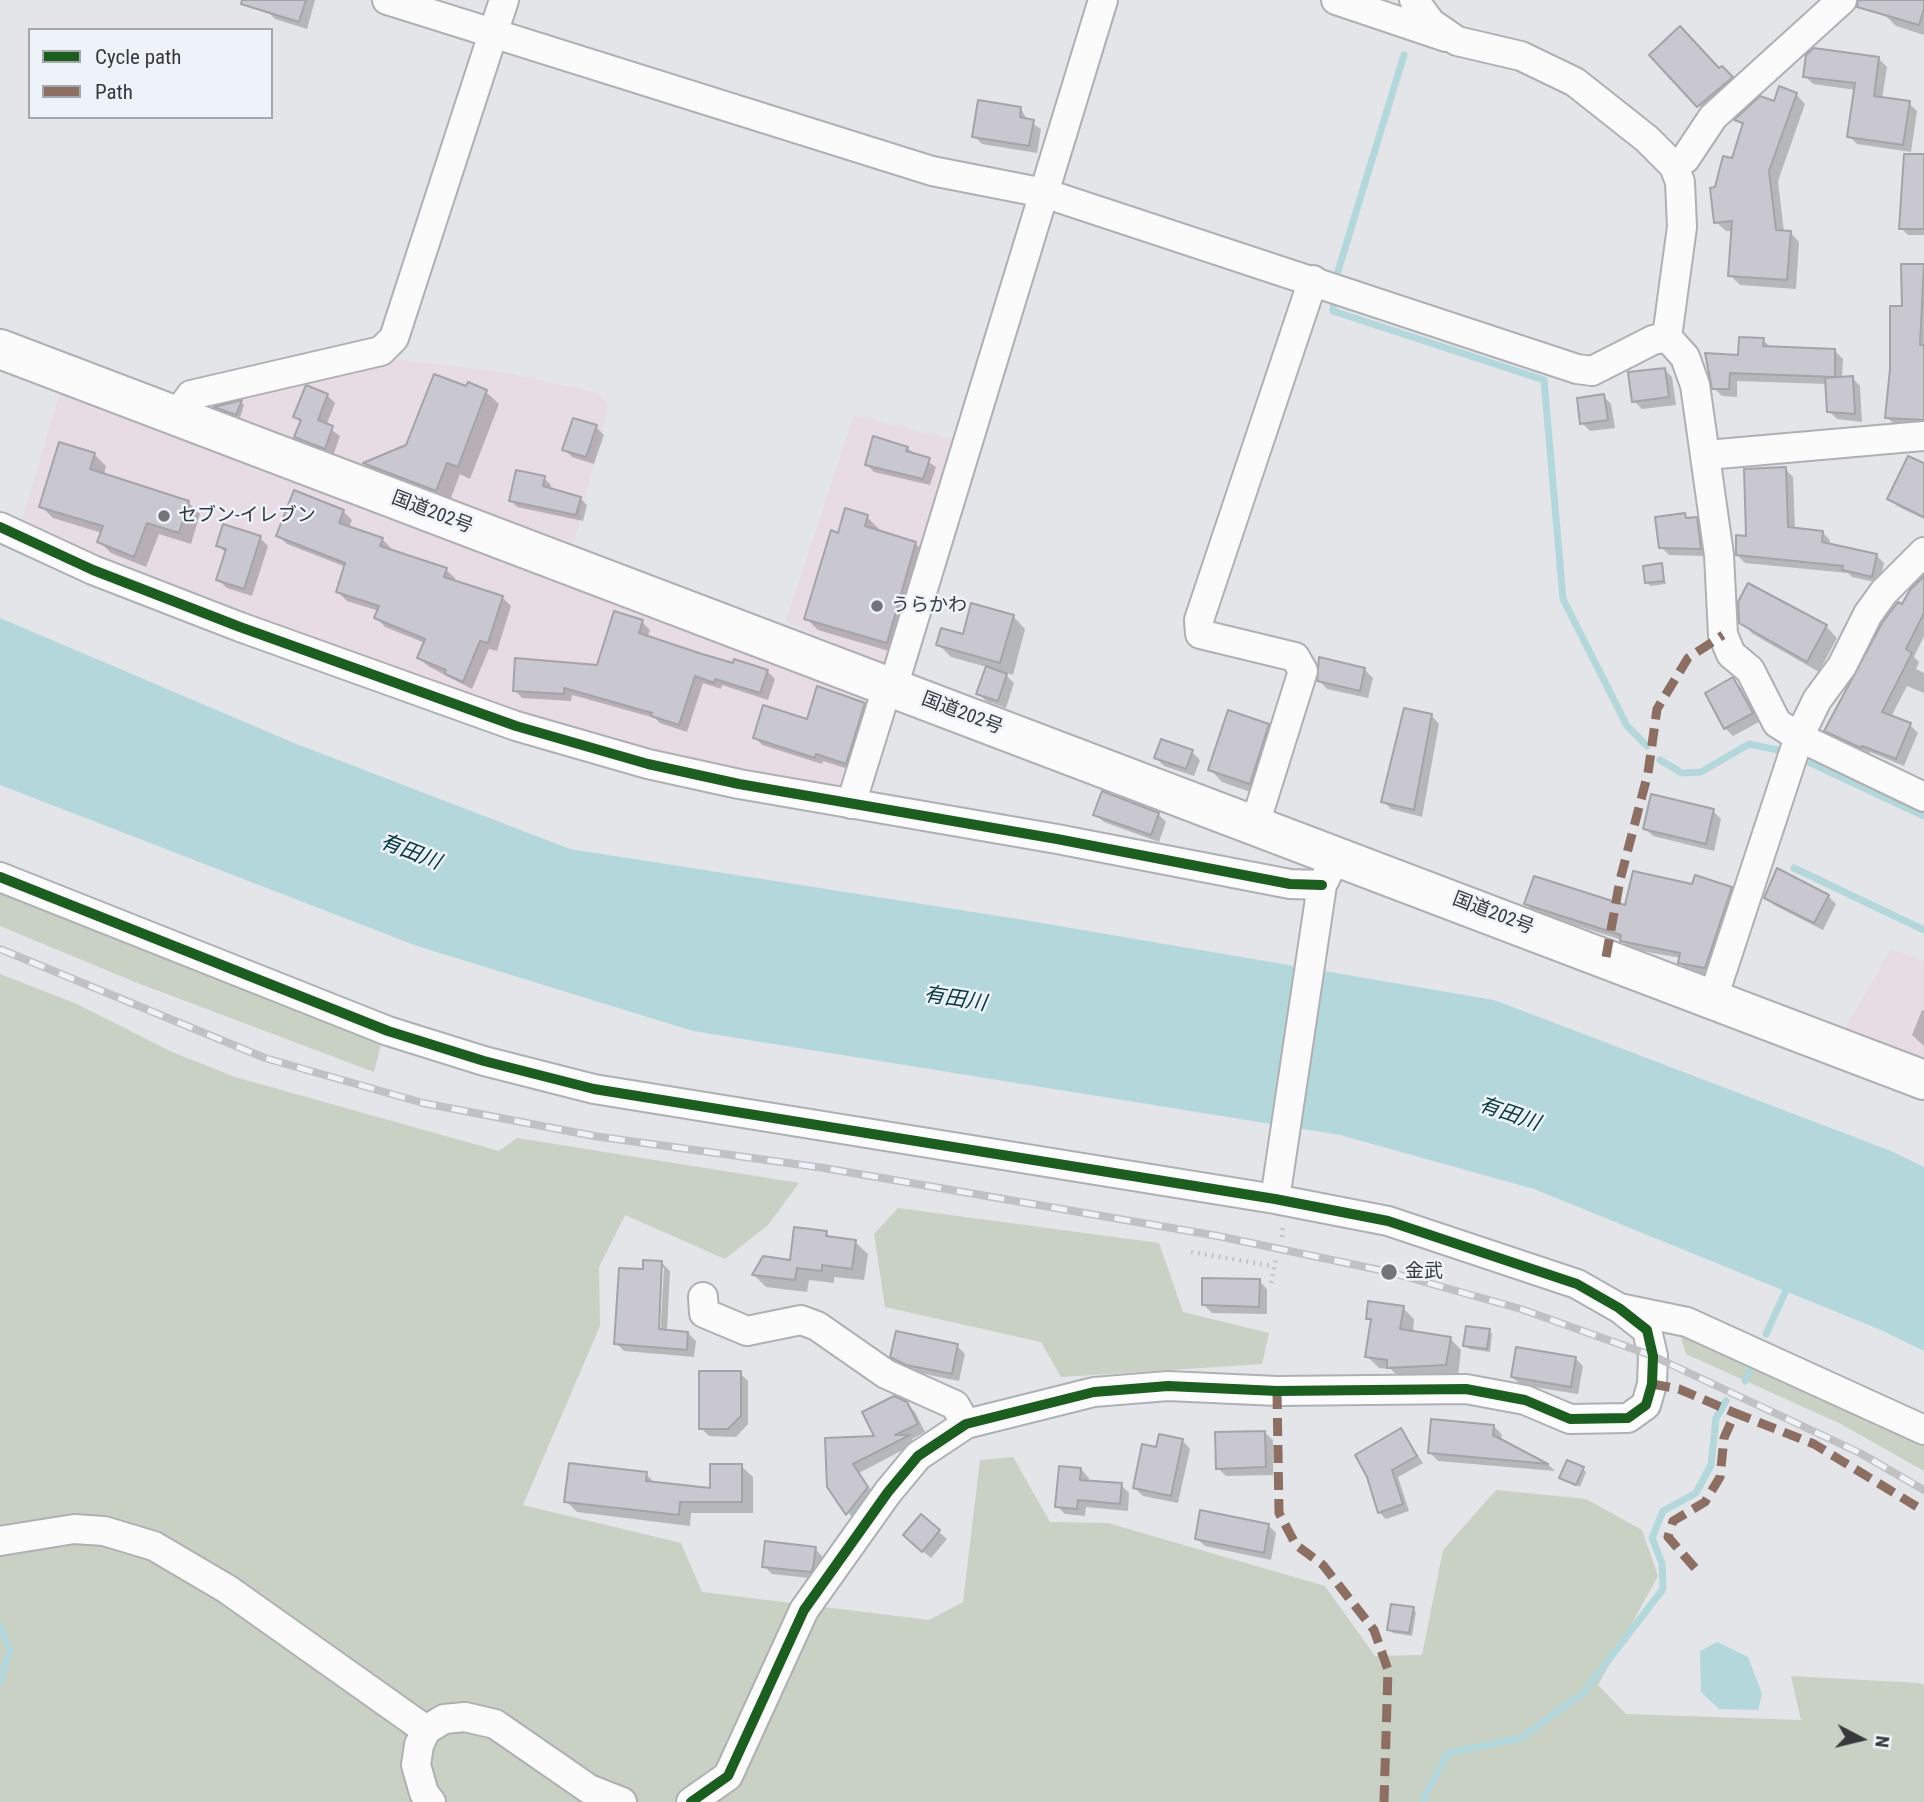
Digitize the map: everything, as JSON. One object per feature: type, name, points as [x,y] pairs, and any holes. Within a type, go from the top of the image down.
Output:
[{"type":"highway","name":"国道202号","points":[[0,349],[1255,824],[1330,870],[1713,998],[1924,1080]]},
{"type":"street","points":[[387,0],[932,171],[1044,193],[1577,369],[1592,370],[1653,340],[1667,337]]},
{"type":"street","points":[[176,416],[191,395],[382,351],[394,338],[504,0]]},
{"type":"street","points":[[851,804],[882,704],[892,687],[1103,0]]},
{"type":"street","points":[[1336,0],[1457,41],[1521,56],[1575,82],[1647,139],[1674,166],[1680,182],[1682,227],[1667,337],[1685,357],[1695,385],[1719,555],[1723,635],[1731,654],[1750,670],[1777,723],[1795,749],[1924,797]]},
{"type":"street","points":[[1414,0],[1432,23],[1457,41]]},
{"type":"street","points":[[1674,166],[1685,159],[1713,117],[1842,0]]},
{"type":"street","points":[[1255,824],[1304,671],[1295,657],[1200,634],[1199,620],[1327,285]]},
{"type":"street","points":[[1707,456],[1924,436]]},
{"type":"street","points":[[0,527],[105,575],[516,726],[648,764],[1290,884],[1330,870]]},
{"type":"street","points":[[1713,998],[1795,749],[1817,700],[1842,666],[1868,614],[1884,592],[1924,552]]},
{"type":"street","points":[[1275,1199],[1317,927],[1330,870]]},
{"type":"street","points":[[0,877],[388,1031],[484,1061],[594,1089],[1275,1199],[1388,1221],[1577,1284],[1619,1308],[1647,1330],[1653,1356],[1652,1384],[1646,1405],[1628,1418],[1570,1419],[1525,1401],[1466,1389],[1277,1391],[1168,1386],[1094,1392],[966,1424],[918,1457],[888,1492],[804,1610],[728,1776],[691,1802]]},
{"type":"street","points":[[703,1297],[704,1313],[747,1331],[801,1320],[817,1326],[886,1374],[955,1405],[966,1424]]},
{"type":"street","points":[[1619,1308],[1647,1311],[1687,1322],[1924,1430]]},
{"type":"street","points":[[0,1541],[74,1529],[104,1531],[154,1546],[227,1589],[426,1730]]},
{"type":"street","points":[[431,1802],[424,1793],[416,1765],[426,1730],[444,1719],[465,1717],[495,1724],[589,1789],[622,1802]]},
{"type":"path","points":[[1191,1252],[1273,1266]]},
{"type":"path","points":[[1271,1283],[1276,1259]]},
{"type":"shaded area","points":[[392,359],[507,373],[598,393],[608,405],[574,543],[194,408]]},
{"type":"shaded area","points":[[60,392],[877,699],[845,789],[666,753],[470,699],[21,524]]},
{"type":"shaded area","points":[[854,415],[954,440],[887,668],[786,621]]},
{"type":"shaded area","points":[[0,890],[382,1040],[374,1072],[135,982],[0,926]]},
{"type":"shaded area","points":[[1891,949],[1924,961],[1924,1060],[1845,1029]]},
{"type":"shaded area","points":[[0,974],[77,1004],[172,1052],[235,1077],[499,1151],[517,1138],[799,1183],[768,1225],[725,1259],[625,1215],[599,1267],[600,1326],[523,1505],[681,1543],[702,1592],[929,1620],[963,1602],[980,1460],[1013,1457],[1050,1522],[1108,1523],[1325,1586],[1375,1656],[1422,1655],[1443,1550],[1496,1490],[1586,1499],[1642,1530],[1658,1576],[1598,1685],[1626,1714],[1801,1720],[1791,1676],[1919,1683],[1924,1685],[1924,1802],[0,1802]]},
{"type":"shaded area","points":[[898,1208],[1159,1243],[1183,1312],[1269,1333],[1262,1364],[1061,1377],[1041,1342],[885,1307],[874,1234]]},
{"type":"shaded area","points":[[1680,1334],[1924,1446],[1924,1471],[1841,1424],[1686,1354]]},
{"type":"water","name":"有田川","points":[[0,618],[294,743],[570,849],[1018,919],[1494,1000],[1891,1151],[1924,1167],[1924,1351],[1881,1330],[1534,1189],[1340,1135],[693,1031],[417,946],[0,785]]},
{"type":"water","points":[[1717,1642],[1748,1657],[1762,1694],[1758,1710],[1719,1709],[1701,1692],[1700,1651]]},
{"type":"building","points":[[242,0],[306,0],[299,22],[241,4]]},
{"type":"building","points":[[1858,0],[1924,0],[1924,9],[1919,25],[1857,7]]},
{"type":"building","points":[[1680,26],[1719,68],[1722,66],[1733,77],[1697,107],[1649,55]]},
{"type":"building","points":[[1814,48],[1879,57],[1874,96],[1910,101],[1903,145],[1847,137],[1855,83],[1803,77],[1806,55]]},
{"type":"building","points":[[1779,86],[1797,93],[1769,171],[1776,230],[1791,231],[1787,280],[1728,276],[1732,221],[1714,223],[1710,188],[1715,187],[1723,156],[1732,158],[1743,123],[1734,120],[1760,96],[1774,101]]},
{"type":"building","points":[[978,100],[1021,107],[1020,117],[1034,120],[1029,146],[972,137]]},
{"type":"building","points":[[1904,154],[1924,154],[1924,229],[1899,229]]},
{"type":"building","points":[[1901,264],[1924,264],[1920,345],[1924,345],[1924,420],[1885,418],[1890,369],[1890,306],[1902,306]]},
{"type":"building","points":[[1739,337],[1764,338],[1763,346],[1835,349],[1835,377],[1730,373],[1729,389],[1712,389],[1705,353],[1738,355]]},
{"type":"building","points":[[1665,368],[1669,397],[1632,402],[1628,372]]},
{"type":"building","points":[[434,374],[466,386],[468,382],[487,390],[458,467],[447,463],[436,491],[363,463],[406,445]]},
{"type":"building","points":[[1853,376],[1855,414],[1827,412],[1825,378]]},
{"type":"building","points":[[306,385],[328,394],[318,420],[333,426],[325,449],[294,437],[301,420],[293,417]]},
{"type":"building","points":[[1604,394],[1608,420],[1580,424],[1577,398]]},
{"type":"building","points":[[242,400],[236,415],[214,407]]},
{"type":"building","points":[[573,418],[597,425],[586,457],[562,450]]},
{"type":"building","points":[[873,436],[908,447],[906,451],[930,458],[923,479],[865,465]]},
{"type":"building","points":[[59,442],[95,453],[90,469],[189,501],[179,533],[147,523],[134,557],[97,542],[103,526],[39,507]]},
{"type":"building","points":[[1908,456],[1924,463],[1924,517],[1887,499]]},
{"type":"building","points":[[1786,467],[1788,527],[1823,531],[1822,542],[1877,554],[1872,577],[1842,570],[1843,566],[1736,555],[1736,535],[1746,536],[1744,469]]},
{"type":"building","points":[[516,470],[545,476],[543,486],[581,497],[576,515],[509,501]]},
{"type":"building","points":[[294,490],[344,510],[339,523],[383,538],[380,546],[447,568],[444,577],[503,596],[488,643],[480,641],[463,682],[445,674],[446,670],[417,658],[425,639],[374,618],[379,606],[336,592],[345,563],[276,536]]},
{"type":"building","points":[[845,508],[868,515],[865,526],[916,542],[887,643],[804,619],[831,530],[838,533]]},
{"type":"building","points":[[1685,513],[1686,518],[1697,517],[1701,549],[1659,548],[1655,517]]},
{"type":"building","points":[[223,524],[261,536],[244,589],[216,580],[226,549],[216,546]]},
{"type":"building","points":[[1662,563],[1664,581],[1645,583],[1643,566]]},
{"type":"building","points":[[1924,576],[1924,613],[1906,649],[1912,653],[1882,712],[1911,723],[1896,759],[1862,746],[1861,748],[1824,731],[1882,623],[1898,602],[1902,604],[1910,590]]},
{"type":"building","points":[[1748,583],[1827,625],[1807,662],[1739,623],[1738,602]]},
{"type":"building","points":[[971,603],[1014,615],[1000,663],[936,645],[941,628],[963,634]]},
{"type":"building","points":[[614,611],[643,620],[639,633],[733,663],[734,659],[768,670],[760,693],[715,679],[714,683],[695,676],[679,725],[651,716],[652,713],[564,688],[564,694],[513,691],[515,658],[597,665]]},
{"type":"building","points":[[1319,657],[1365,668],[1360,691],[1317,681]]},
{"type":"building","points":[[986,666],[1007,674],[998,701],[976,694]]},
{"type":"building","points":[[1733,677],[1753,713],[1724,729],[1705,693]]},
{"type":"building","points":[[817,686],[865,703],[846,764],[816,754],[815,758],[753,738],[763,705],[807,719]]},
{"type":"building","points":[[1404,708],[1432,714],[1414,810],[1381,802]]},
{"type":"building","points":[[1228,710],[1269,724],[1250,784],[1208,770]]},
{"type":"building","points":[[1161,739],[1193,750],[1186,769],[1154,758]]},
{"type":"building","points":[[1102,791],[1159,813],[1151,835],[1093,815]]},
{"type":"building","points":[[1651,794],[1714,809],[1706,844],[1643,829]]},
{"type":"building","points":[[1777,868],[1829,895],[1814,923],[1764,898]]},
{"type":"building","points":[[1633,871],[1692,884],[1695,875],[1732,887],[1705,968],[1678,963],[1680,953],[1620,941],[1621,935],[1524,904],[1534,876],[1625,905]]},
{"type":"building","points":[[794,1227],[827,1231],[826,1236],[856,1240],[852,1269],[822,1265],[822,1271],[797,1268],[795,1280],[752,1275],[763,1256],[790,1260]]},
{"type":"building","points":[[643,1260],[662,1261],[659,1329],[688,1332],[687,1350],[614,1344],[619,1268],[643,1269]]},
{"type":"building","points":[[1202,1278],[1260,1279],[1259,1307],[1202,1305]]},
{"type":"building","points":[[1368,1301],[1404,1306],[1400,1329],[1451,1337],[1446,1365],[1387,1368],[1387,1360],[1365,1357],[1371,1319],[1366,1319]]},
{"type":"building","points":[[1466,1326],[1490,1329],[1487,1349],[1463,1346]]},
{"type":"building","points":[[896,1331],[958,1344],[952,1374],[906,1365],[890,1357]]},
{"type":"building","points":[[1516,1347],[1576,1357],[1571,1387],[1511,1377]]},
{"type":"building","points":[[699,1371],[741,1371],[741,1416],[728,1429],[699,1429]]},
{"type":"building","points":[[894,1396],[907,1402],[918,1424],[895,1435],[910,1435],[853,1464],[868,1487],[846,1515],[827,1487],[825,1438],[874,1436],[862,1412]]},
{"type":"building","points":[[1431,1419],[1494,1425],[1493,1435],[1548,1464],[1428,1453]]},
{"type":"building","points":[[1401,1428],[1417,1456],[1392,1470],[1403,1504],[1378,1513],[1367,1477],[1355,1455]]},
{"type":"building","points":[[1265,1431],[1266,1467],[1216,1469],[1215,1432]]},
{"type":"building","points":[[1159,1434],[1183,1439],[1171,1496],[1133,1488],[1142,1444],[1156,1447]]},
{"type":"building","points":[[1567,1460],[1584,1467],[1576,1485],[1559,1478]]},
{"type":"building","points":[[569,1463],[647,1472],[646,1481],[710,1488],[710,1464],[742,1464],[742,1502],[680,1502],[679,1515],[564,1502]]},
{"type":"building","points":[[1059,1466],[1081,1468],[1080,1480],[1122,1483],[1120,1504],[1078,1500],[1077,1509],[1055,1507]]},
{"type":"building","points":[[1200,1510],[1269,1524],[1264,1553],[1195,1539]]},
{"type":"building","points":[[921,1514],[940,1530],[922,1552],[903,1535]]},
{"type":"building","points":[[765,1541],[816,1547],[811,1572],[762,1567]]},
{"type":"building","points":[[1391,1604],[1414,1607],[1409,1633],[1387,1630]]},
{"type":"waterway","points":[[1335,281],[1404,55]]},
{"type":"waterway","points":[[1334,297],[1333,311],[1544,380],[1563,599],[1627,726],[1647,746]]},
{"type":"waterway","points":[[1660,760],[1682,773],[1701,772],[1749,744],[1787,752]]},
{"type":"waterway","points":[[1798,757],[1924,816]]},
{"type":"waterway","points":[[1794,868],[1924,930]]},
{"type":"waterway","points":[[1766,1334],[1789,1284]]},
{"type":"waterway","points":[[1745,1381],[1752,1366]]},
{"type":"waterway","points":[[1422,1802],[1448,1753],[1521,1738],[1583,1693],[1663,1589],[1662,1563],[1652,1538],[1663,1511],[1696,1493],[1711,1465],[1716,1418],[1726,1401]]},
{"type":"waterway","points":[[0,1627],[10,1650],[0,1682]]},
{"type":"railway","points":[[0,949],[265,1058],[423,1103],[594,1136],[824,1168],[1218,1236],[1389,1272],[1521,1309],[1653,1356],[1860,1453],[1924,1490]]},
{"type":"marked path","points":[[1606,957],[1620,880],[1648,773],[1657,709],[1688,658],[1723,635]]},
{"type":"marked path","points":[[1652,1384],[1679,1389],[1735,1413]]},
{"type":"marked path","points":[[1277,1391],[1279,1513],[1296,1545],[1323,1565],[1374,1630],[1388,1670],[1384,1802]]},
{"type":"marked path","points":[[1695,1568],[1668,1537],[1673,1521],[1705,1502],[1720,1477],[1724,1438],[1735,1413],[1814,1444],[1924,1511]]},
{"type":"cycle path","points":[[0,527],[93,570],[240,627],[516,726],[648,764],[739,784],[1057,839],[1290,884],[1322,885]]},
{"type":"cycle path","points":[[0,877],[388,1031],[484,1061],[594,1089],[1275,1199],[1388,1221],[1577,1284],[1619,1308],[1647,1330],[1653,1356],[1652,1384],[1646,1405],[1628,1418],[1570,1419],[1525,1400],[1466,1389],[1277,1391],[1168,1386],[1094,1392],[966,1424],[918,1456],[888,1492],[804,1610],[728,1776],[691,1802]]},
{"type":"place","name":"セブン-イレブン","points":[[164,516]]},
{"type":"place","name":"うらかわ","points":[[877,606]]},
{"type":"place","name":"金武","points":[[1389,1272]]}]
